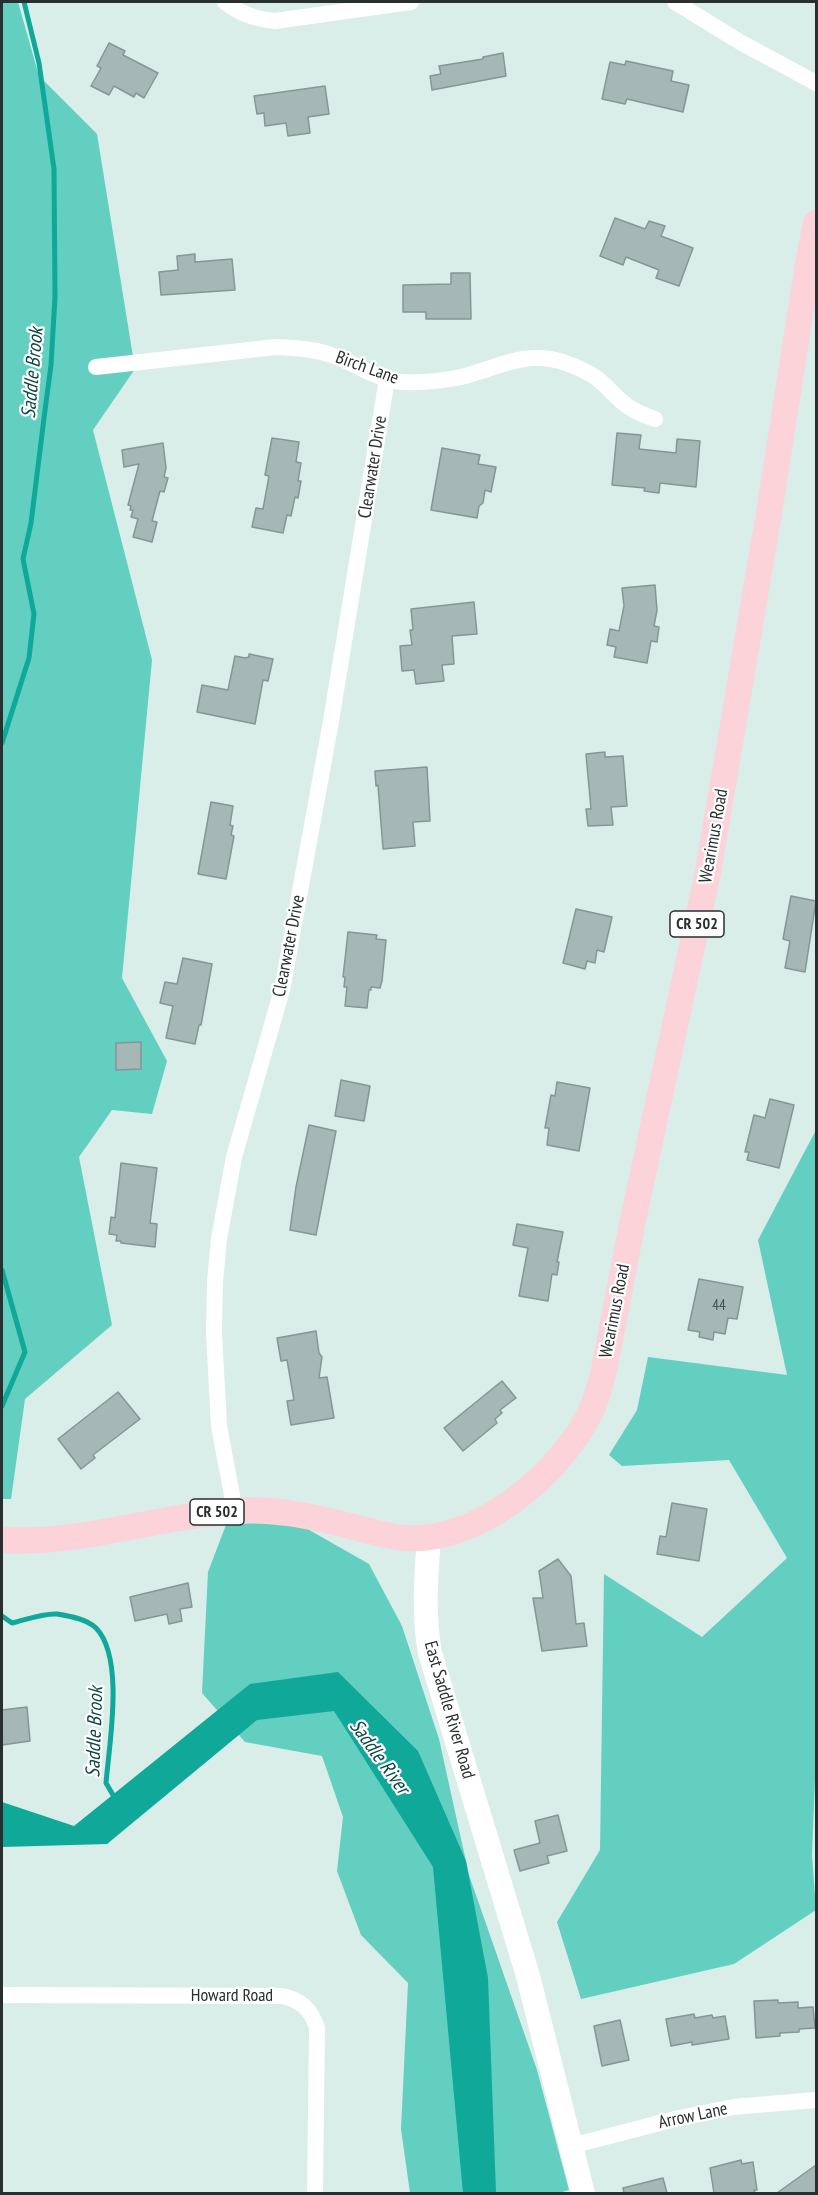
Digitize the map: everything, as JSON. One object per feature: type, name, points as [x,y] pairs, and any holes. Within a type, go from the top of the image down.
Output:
[{"type":"main road","name":"Wearimus Road","points":[[429,1538],[477,1524],[503,1508],[538,1479],[553,1466],[579,1431],[597,1394],[708,872],[816,223]]},
{"type":"main road","name":"CR 502","points":[[2,1540],[37,1541],[73,1538],[182,1517],[235,1511],[277,1512],[323,1519],[402,1538],[429,1538]]},
{"type":"main road","name":"East Saddle River Road","points":[[429,1538],[425,1606],[430,1653],[528,1976],[583,2193]]},
{"type":"street","points":[[225,2],[240,13],[258,19],[275,21],[411,2]]},
{"type":"street","points":[[675,2],[740,42],[816,82]]},
{"type":"street","name":"Birch Lane","points":[[96,367],[276,347],[304,348],[332,355],[387,379],[402,382],[429,382],[462,376],[503,362],[523,358],[542,358],[580,369],[599,380],[634,410],[655,419]]},
{"type":"street","name":"Clearwater Drive","points":[[235,1511],[219,1426],[214,1333],[219,1239],[234,1157],[282,990],[331,721],[387,379]]},
{"type":"street","name":"Howard Road","points":[[2,1995],[282,1996],[294,1999],[305,2006],[313,2016],[317,2028],[315,2193]]},
{"type":"street","name":"Arrow Lane","points":[[571,2146],[675,2119],[733,2107],[816,2100]]},
{"type":"shaded area","points":[[2,2],[18,2],[39,76],[97,134],[135,369],[93,430],[152,660],[122,978],[167,1061],[152,1114],[112,1110],[79,1157],[112,1325],[25,1399],[11,1499],[2,1499]]},
{"type":"shaded area","points":[[816,1130],[816,1754],[812,1855],[816,1910],[734,1964],[581,1999],[557,1922],[600,1850],[604,1574],[702,1637],[787,1558],[729,1460],[622,1466],[609,1455],[637,1410],[648,1357],[787,1375],[758,1240]]},
{"type":"shaded area","points":[[229,1517],[304,1527],[369,1564],[402,1626],[439,1739],[469,1875],[537,2070],[569,2190],[555,2194],[410,2193],[401,2129],[408,1983],[361,1935],[337,1871],[343,1817],[322,1756],[245,1742],[202,1693],[208,1572]]},
{"type":"water","name":"Saddle River","points":[[338,1672],[418,1751],[466,1861],[488,1978],[496,2193],[463,2193],[433,1867],[334,1711],[257,1720],[107,1844],[2,1847],[2,1802],[74,1826],[250,1684]]},
{"type":"building","points":[[109,43],[125,51],[123,55],[158,73],[144,98],[136,93],[134,97],[114,86],[109,95],[91,86],[101,68],[97,66]]},
{"type":"building","points":[[503,53],[506,76],[432,90],[430,76],[441,74],[439,66],[483,59],[483,57]]},
{"type":"building","points":[[626,61],[673,71],[671,81],[689,85],[683,112],[627,99],[625,104],[602,99],[610,62],[625,65]]},
{"type":"building","points":[[325,86],[329,114],[308,117],[310,133],[288,136],[286,123],[265,126],[264,113],[257,114],[254,96]]},
{"type":"building","points":[[615,218],[645,229],[649,221],[665,226],[661,236],[693,248],[679,286],[656,278],[659,270],[626,257],[623,265],[600,256]]},
{"type":"building","points":[[195,254],[195,262],[232,259],[235,290],[161,295],[159,272],[178,270],[177,256]]},
{"type":"building","points":[[451,273],[470,273],[471,319],[426,319],[426,312],[403,312],[403,285],[451,284]]},
{"type":"building","points":[[617,433],[641,435],[639,449],[676,453],[677,439],[700,441],[696,487],[660,483],[659,493],[644,491],[645,488],[612,485]]},
{"type":"building","points":[[272,438],[299,442],[296,462],[301,463],[298,481],[301,481],[298,498],[295,497],[291,516],[287,515],[283,533],[252,527],[256,508],[263,509],[269,476],[265,475]]},
{"type":"building","points":[[163,443],[166,468],[164,477],[168,478],[164,492],[160,491],[152,521],[157,522],[152,542],[133,537],[138,519],[131,517],[133,510],[130,510],[131,506],[128,505],[139,464],[124,467],[122,450]]},
{"type":"building","points":[[442,448],[480,455],[478,464],[496,467],[491,492],[485,490],[477,518],[431,510]]},
{"type":"building","points":[[655,585],[657,610],[654,626],[659,627],[657,642],[651,641],[647,663],[614,657],[616,647],[607,645],[610,629],[619,631],[624,606],[622,588]]},
{"type":"building","points":[[474,602],[477,634],[452,636],[454,664],[442,665],[444,681],[416,684],[414,670],[402,671],[400,646],[412,645],[411,609]]},
{"type":"building","points":[[249,654],[273,659],[268,681],[263,680],[255,724],[197,712],[202,685],[228,690],[235,656],[245,658],[249,657]]},
{"type":"building","points":[[605,752],[605,757],[623,756],[627,806],[611,807],[613,825],[588,826],[586,809],[591,809],[586,754]]},
{"type":"building","points":[[427,767],[430,821],[413,822],[415,846],[383,849],[375,771]]},
{"type":"building","points":[[211,802],[233,806],[230,825],[233,826],[231,835],[234,836],[226,879],[198,874]]},
{"type":"building","points":[[791,896],[816,901],[805,972],[785,968],[790,941],[783,939]]},
{"type":"building","points":[[576,909],[612,917],[604,952],[597,950],[595,963],[587,961],[585,969],[563,963]]},
{"type":"building","points":[[348,932],[377,935],[376,939],[386,940],[382,981],[380,988],[371,987],[369,990],[367,1008],[345,1006],[347,987],[344,987],[345,977],[343,977]]},
{"type":"building","points":[[183,958],[212,964],[201,1025],[199,1025],[195,1044],[166,1038],[173,1006],[160,1003],[165,982],[177,984]]},
{"type":"building","points":[[141,1042],[141,1069],[116,1070],[116,1043]]},
{"type":"building","points":[[341,1080],[370,1086],[364,1121],[335,1116]]},
{"type":"building","points":[[557,1082],[590,1088],[579,1151],[547,1145],[549,1128],[545,1128],[551,1095],[555,1096]]},
{"type":"building","points":[[770,1099],[794,1105],[779,1168],[747,1160],[749,1152],[745,1152],[754,1115],[765,1118]]},
{"type":"building","points":[[309,1125],[336,1131],[316,1235],[290,1230]]},
{"type":"building","points":[[121,1163],[157,1168],[150,1223],[157,1224],[155,1247],[121,1243],[121,1241],[116,1241],[117,1235],[109,1234],[111,1217],[115,1218]]},
{"type":"building","points":[[517,1224],[563,1232],[557,1275],[552,1274],[548,1301],[519,1296],[528,1248],[513,1245]]},
{"type":"building","points":[[699,1279],[743,1287],[737,1319],[728,1318],[725,1334],[714,1332],[713,1340],[699,1337],[700,1332],[688,1330]]},
{"type":"building","points":[[316,1331],[319,1353],[322,1357],[319,1378],[327,1377],[334,1418],[291,1425],[287,1401],[294,1400],[287,1360],[281,1361],[277,1338]]},
{"type":"building","points":[[502,1381],[516,1398],[500,1410],[502,1413],[495,1419],[497,1423],[463,1451],[444,1428]]},
{"type":"building","points":[[118,1392],[140,1419],[93,1455],[95,1458],[81,1469],[58,1439]]},
{"type":"building","points":[[672,1503],[707,1509],[699,1561],[657,1554],[660,1536],[666,1537]]},
{"type":"building","points":[[558,1559],[571,1576],[576,1624],[584,1623],[587,1646],[542,1651],[533,1598],[543,1598],[539,1571]]},
{"type":"building","points":[[188,1583],[192,1607],[180,1609],[182,1621],[169,1624],[167,1614],[135,1621],[130,1597]]},
{"type":"building","points":[[27,1707],[30,1741],[2,1745],[2,1710]]},
{"type":"building","points":[[558,1815],[567,1851],[547,1856],[549,1863],[520,1871],[514,1850],[540,1843],[535,1821]]},
{"type":"building","points":[[778,2000],[778,2003],[798,2002],[798,2008],[813,2007],[815,2028],[780,2033],[780,2036],[756,2038],[754,2001]]},
{"type":"building","points":[[694,2014],[695,2018],[712,2015],[713,2018],[725,2016],[729,2039],[671,2046],[666,2019]]},
{"type":"building","points":[[620,2020],[629,2060],[602,2066],[594,2026]]},
{"type":"building","points":[[741,2160],[742,2164],[753,2162],[757,2190],[754,2190],[755,2193],[714,2193],[710,2168]]},
{"type":"building","points":[[816,2165],[816,2193],[777,2193]]},
{"type":"building","points":[[663,2178],[667,2193],[624,2193],[623,2188]]},
{"type":"waterway","name":"Saddle Brook","points":[[2,743],[29,658],[34,614],[23,559],[31,523],[51,365],[55,297],[54,169],[39,63],[24,2]]},
{"type":"waterway","name":"Saddle Brook","points":[[2,1270],[25,1352],[2,1406]]},
{"type":"waterway","name":"Saddle Brook","points":[[2,1616],[12,1623],[52,1614],[73,1617],[96,1628],[105,1642],[113,1680],[112,1725],[106,1783],[113,1795]]}]
